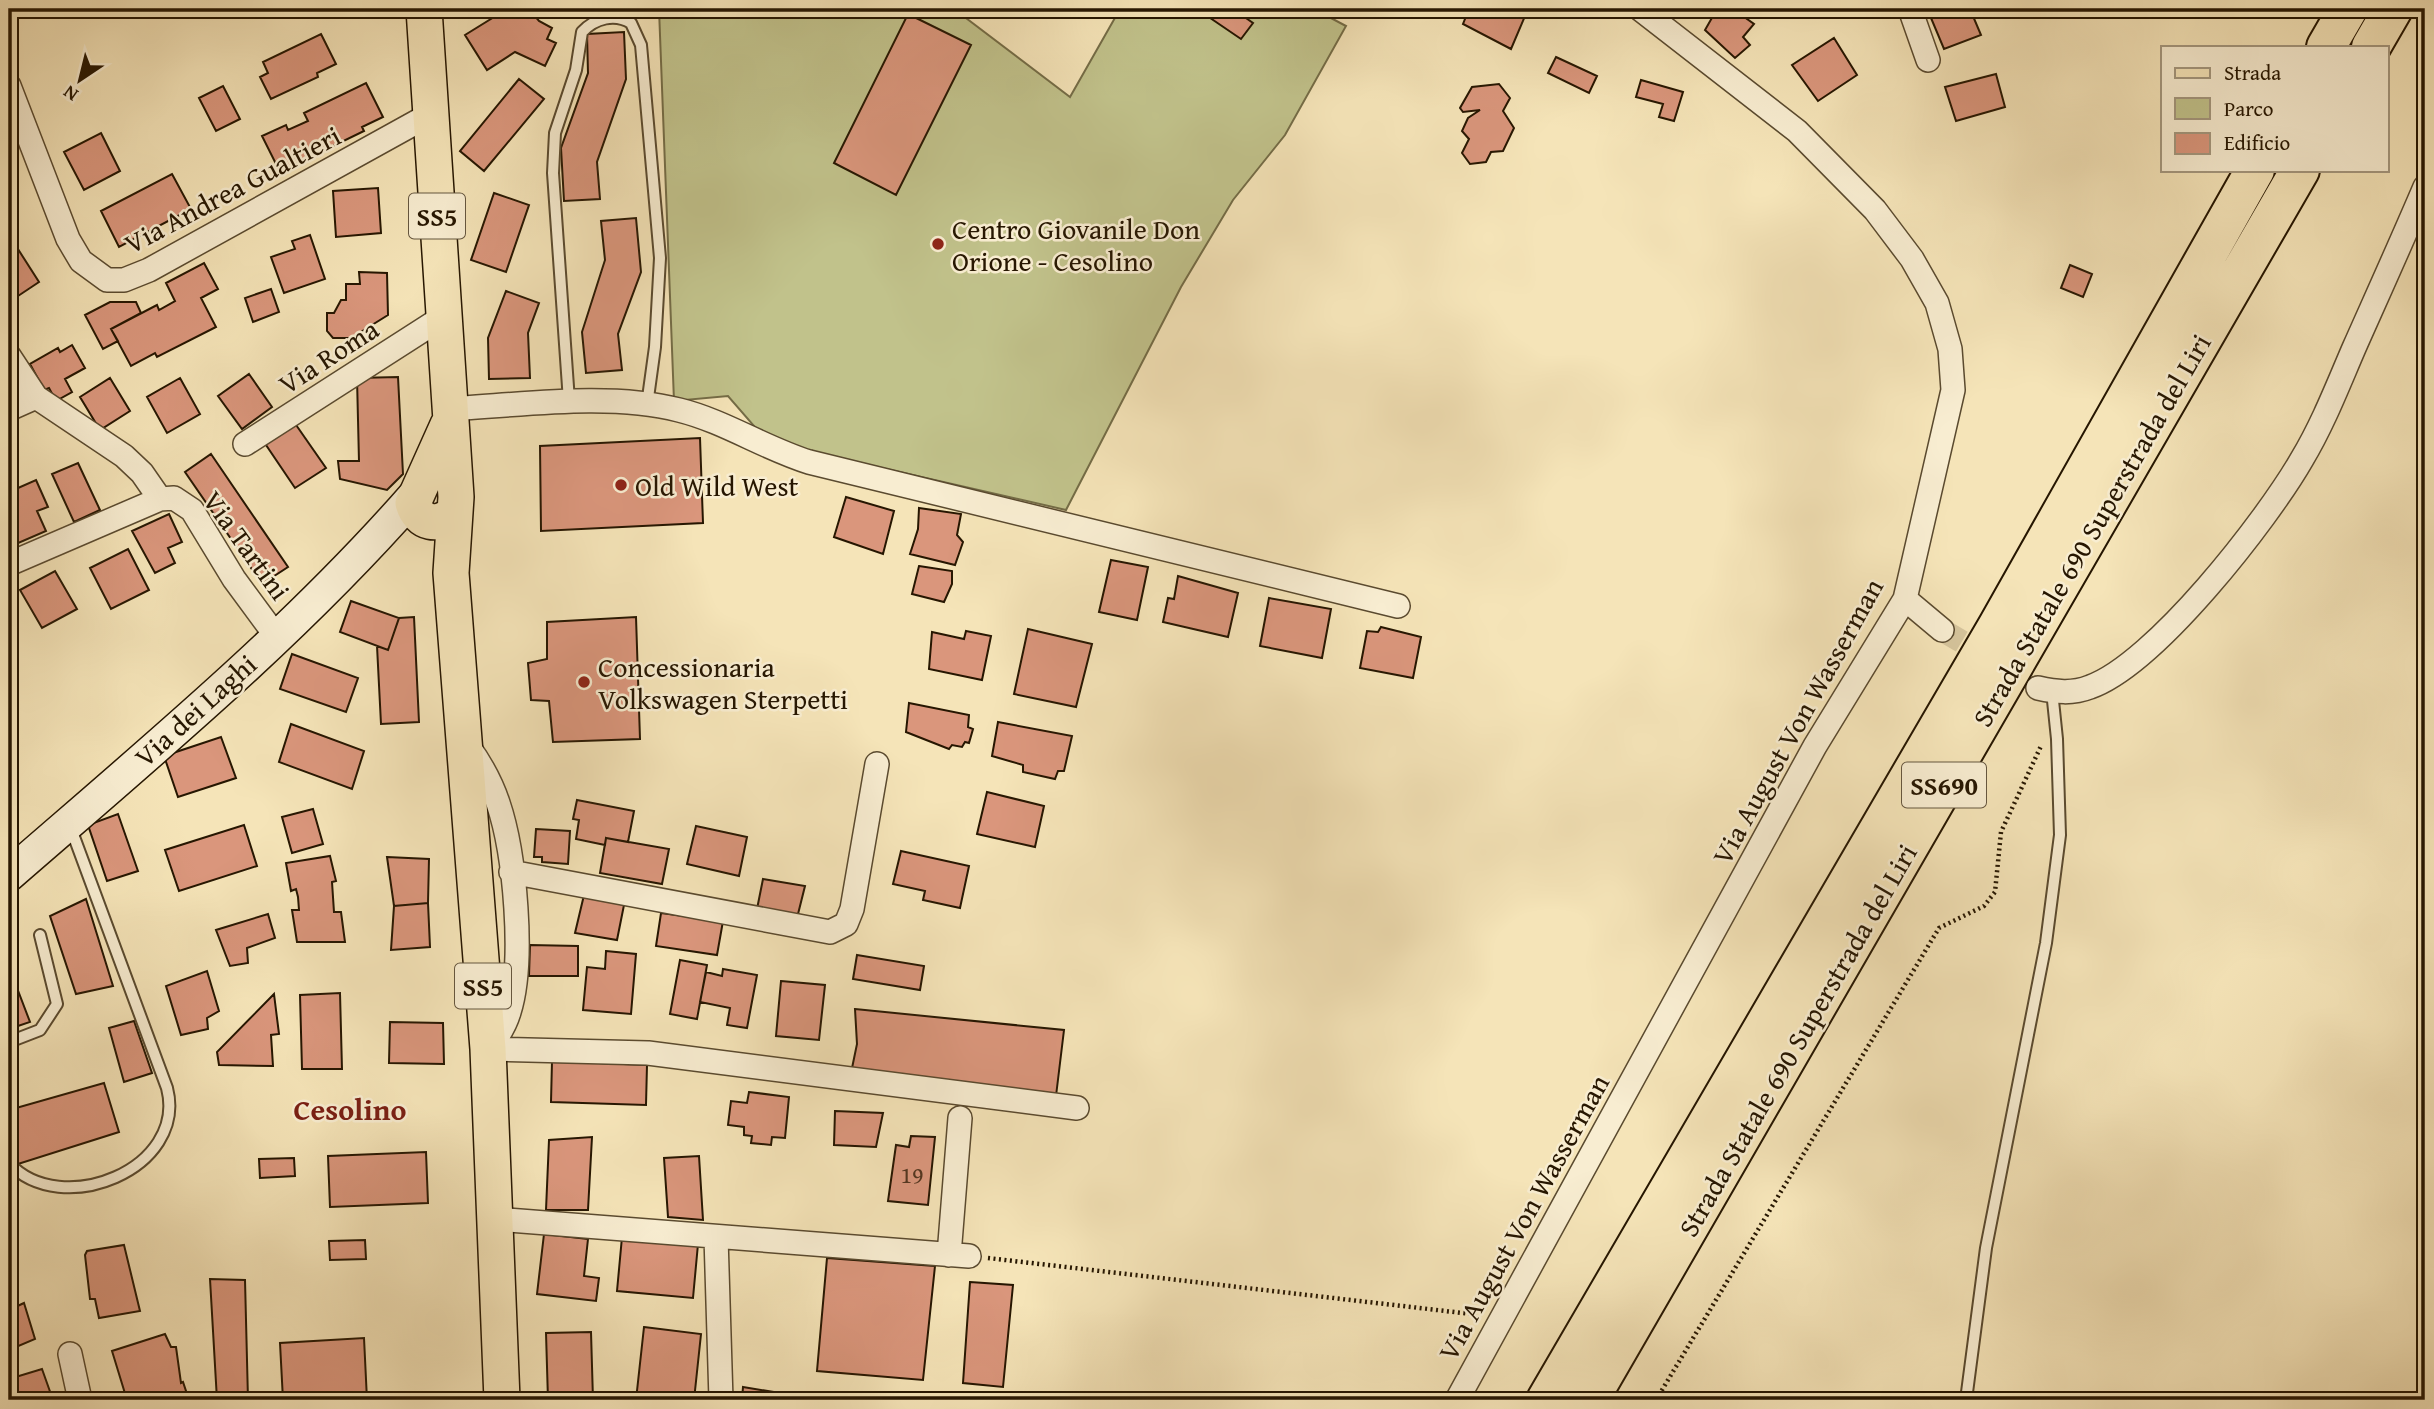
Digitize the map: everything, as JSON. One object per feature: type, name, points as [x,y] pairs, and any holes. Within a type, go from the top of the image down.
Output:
[{"type":"highway","points":[[2327,46],[2348,9]]},
{"type":"highway","points":[[2372,46],[2393,9]]},
{"type":"highway","name":"Strada Statale 690 Superstrada del Liri","points":[[1546,1400],[1998,625],[2254,172]]},
{"type":"highway","name":"Strada Statale 690 Superstrada del Liri","points":[[1589,1400],[2299,172]]},
{"type":"main road","name":"SS5","points":[[424,9],[449,416],[432,504],[451,573],[488,1049],[502,1400]]},
{"type":"street","name":"Via August Von Wasserman","points":[[1457,1400],[1821,736],[1905,599],[1953,390],[1950,349],[1937,303],[1894,234],[1840,172],[1756,97],[1640,9]]},
{"type":"street","points":[[1910,9],[1928,60]]},
{"type":"street","name":"Via Andrea Gualtieri","points":[[9,86],[72,247],[91,271],[113,281],[131,278],[149,270],[431,114]]},
{"type":"street","points":[[2045,690],[2075,692],[2092,687],[2132,661],[2201,596],[2275,502],[2302,459],[2330,404],[2425,187]]},
{"type":"street","name":"Via Roma","points":[[245,444],[443,317]]},
{"type":"street","points":[[9,356],[36,397],[131,461],[160,499]]},
{"type":"street","points":[[9,409],[36,397]]},
{"type":"street","points":[[449,416],[569,401],[647,405],[703,417],[764,446],[808,462],[1398,606]]},
{"type":"street","name":"Via Tartini","points":[[9,564],[160,499],[174,498],[192,510],[234,579],[276,636]]},
{"type":"street","name":"Via dei Laghi","points":[[9,875],[276,636],[376,540],[432,504]]},
{"type":"street","points":[[1905,599],[1942,630]]},
{"type":"street","points":[[464,741],[487,775],[498,802],[511,872],[516,938],[513,994],[504,1025],[488,1049]]},
{"type":"street","points":[[511,872],[830,932],[846,924],[852,909],[877,764]]},
{"type":"street","points":[[488,1049],[648,1053],[1077,1108]]},
{"type":"street","points":[[495,1219],[959,1255],[960,1118]]},
{"type":"street","points":[[716,1237],[721,1400]]},
{"type":"street","points":[[70,1354],[80,1400]]},
{"type":"lane","points":[[569,401],[553,173],[555,133],[576,70],[583,32],[593,23],[619,18],[631,23],[641,45],[660,241],[658,321],[647,405]]},
{"type":"lane","points":[[1966,1400],[1986,1248],[2046,943],[2060,835],[2054,717],[2045,690]]},
{"type":"lane","points":[[9,1163],[23,1177],[44,1185],[71,1188],[99,1184],[143,1158],[159,1139],[168,1121],[167,1088],[69,823]]},
{"type":"lane","points":[[9,1042],[40,1030],[57,1004],[40,935]]},
{"type":"path","points":[[1656,1400],[1939,928],[1984,906],[1995,892],[2001,832],[2054,717]]},
{"type":"path","points":[[959,1255],[1503,1317]]},
{"type":"green space","name":"Centro Giovanile Don Orione - Cesolino","points":[[659,9],[954,9],[1070,97],[1120,9],[1314,9],[1346,26],[1285,135],[1233,200],[1181,287],[1066,510],[768,442],[728,396],[674,401]]},
{"type":"building","points":[[493,9],[529,9],[539,21],[552,28],[547,39],[556,43],[545,66],[515,52],[487,70],[465,35],[494,17]]},
{"type":"building","points":[[1197,9],[1233,9],[1253,23],[1241,39]]},
{"type":"building","points":[[1469,9],[1528,9],[1511,49],[1463,24]]},
{"type":"building","points":[[1717,9],[1733,9],[1754,24],[1743,37],[1750,45],[1735,58],[1705,30]]},
{"type":"building","points":[[1952,9],[1970,9],[1981,35],[1944,49],[1931,18]]},
{"type":"building","points":[[908,14],[971,45],[896,195],[834,163]]},
{"type":"building","points":[[624,32],[626,79],[597,162],[600,199],[564,201],[561,148],[588,73],[587,34]]},
{"type":"building","points":[[321,34],[336,64],[317,73],[318,77],[271,99],[260,77],[268,73],[263,62]]},
{"type":"building","points":[[1834,38],[1857,75],[1818,101],[1792,65]]},
{"type":"building","points":[[1556,57],[1597,76],[1589,93],[1548,73]]},
{"type":"building","points":[[1996,74],[2005,107],[1956,121],[1945,87]]},
{"type":"building","points":[[519,79],[544,99],[484,171],[460,151]]},
{"type":"building","points":[[1641,80],[1683,92],[1674,121],[1659,117],[1663,104],[1636,97]]},
{"type":"building","points":[[366,83],[383,117],[362,127],[364,131],[280,172],[262,136],[286,125],[288,130],[308,121],[304,113]]},
{"type":"building","points":[[1499,84],[1510,98],[1503,111],[1514,128],[1503,151],[1491,152],[1486,162],[1470,164],[1462,153],[1469,139],[1462,131],[1468,118],[1480,110],[1463,112],[1460,108],[1472,87]]},
{"type":"building","points":[[223,86],[240,119],[216,131],[199,98]]},
{"type":"building","points":[[101,133],[120,171],[84,190],[64,152]]},
{"type":"building","points":[[172,174],[191,209],[119,247],[101,211]]},
{"type":"building","points":[[378,188],[381,233],[336,237],[333,191]]},
{"type":"building","points":[[494,193],[529,205],[506,272],[471,260]]},
{"type":"building","points":[[636,218],[641,272],[618,334],[622,370],[586,373],[582,332],[605,260],[601,221]]},
{"type":"building","points":[[9,235],[39,282],[9,302]]},
{"type":"building","points":[[310,235],[325,279],[284,293],[271,257],[295,249],[292,241]]},
{"type":"building","points":[[204,263],[218,289],[201,298],[216,327],[157,357],[155,353],[131,366],[111,329],[157,305],[159,310],[175,301],[166,283]]},
{"type":"building","points":[[2070,265],[2092,274],[2083,297],[2061,288]]},
{"type":"building","points":[[359,272],[387,273],[388,315],[351,338],[333,338],[327,331],[327,313],[334,313],[341,300],[346,300],[346,284],[360,284]]},
{"type":"building","points":[[271,289],[279,312],[253,322],[245,298]]},
{"type":"building","points":[[506,291],[539,303],[528,333],[530,378],[489,379],[488,338]]},
{"type":"building","points":[[110,302],[136,302],[141,313],[111,329],[118,341],[103,349],[85,315]]},
{"type":"building","points":[[72,345],[85,368],[65,379],[72,392],[56,401],[49,388],[44,390],[30,364],[58,348],[60,352]]},
{"type":"building","points":[[249,374],[272,407],[242,429],[218,396]]},
{"type":"building","points":[[398,377],[403,474],[387,490],[340,479],[338,461],[359,461],[357,378]]},
{"type":"building","points":[[110,378],[130,411],[100,430],[80,397]]},
{"type":"building","points":[[180,378],[200,414],[167,433],[147,397]]},
{"type":"building","points":[[294,422],[326,468],[295,488],[264,442]]},
{"type":"building","name":"Old Wild West","points":[[700,438],[703,523],[541,531],[540,446]]},
{"type":"building","points":[[211,454],[288,567],[262,584],[185,472]]},
{"type":"building","points":[[78,463],[100,510],[74,522],[52,474]]},
{"type":"building","points":[[36,480],[48,507],[37,511],[46,531],[9,547],[9,492]]},
{"type":"building","points":[[846,497],[894,511],[883,554],[834,537]]},
{"type":"building","points":[[919,508],[961,514],[957,535],[963,542],[955,565],[910,554],[918,529]]},
{"type":"building","points":[[169,514],[182,542],[168,548],[175,563],[155,573],[132,531]]},
{"type":"building","points":[[128,549],[149,590],[111,609],[90,568]]},
{"type":"building","points":[[1111,560],[1148,567],[1137,620],[1099,612]]},
{"type":"building","points":[[919,566],[952,571],[952,584],[944,602],[912,594]]},
{"type":"building","points":[[55,571],[77,609],[42,628],[20,590]]},
{"type":"building","points":[[1178,576],[1238,593],[1228,637],[1163,622],[1168,598],[1174,599]]},
{"type":"building","points":[[1269,598],[1331,609],[1322,658],[1260,646]]},
{"type":"building","points":[[351,601],[399,618],[388,650],[340,632]]},
{"type":"building","points":[[414,617],[419,722],[381,724],[377,646],[388,650],[399,618]]},
{"type":"building","name":"Concessionaria Volkswagen Sterpetti","points":[[636,617],[640,739],[553,742],[549,701],[531,700],[528,663],[547,659],[547,622]]},
{"type":"building","points":[[1381,627],[1421,637],[1413,678],[1360,668],[1367,631],[1378,632]]},
{"type":"building","points":[[1028,629],[1092,644],[1076,707],[1014,694]]},
{"type":"building","points":[[966,631],[991,636],[982,680],[929,669],[932,632],[964,639]]},
{"type":"building","points":[[292,654],[358,678],[346,712],[280,689]]},
{"type":"building","points":[[909,703],[969,715],[968,727],[973,729],[969,743],[965,742],[962,747],[952,745],[949,749],[906,732]]},
{"type":"building","points":[[998,722],[1072,736],[1064,771],[1058,771],[1055,779],[1023,772],[1023,765],[992,756]]},
{"type":"building","points":[[291,724],[364,751],[352,789],[279,762]]},
{"type":"building","points":[[221,737],[236,778],[178,797],[164,756]]},
{"type":"building","points":[[987,792],[1044,806],[1035,847],[977,834]]},
{"type":"building","points":[[577,800],[634,811],[628,842],[606,838],[605,845],[576,839],[579,820],[573,819]]},
{"type":"building","points":[[313,809],[323,844],[292,853],[282,817]]},
{"type":"building","points":[[118,814],[138,871],[107,881],[88,825]]},
{"type":"building","points":[[244,825],[257,866],[179,891],[165,850]]},
{"type":"building","points":[[696,826],[747,837],[739,876],[687,864]]},
{"type":"building","points":[[536,829],[570,831],[568,864],[542,862],[542,857],[534,857]]},
{"type":"building","points":[[606,838],[669,849],[662,884],[600,873]]},
{"type":"building","points":[[901,851],[969,866],[960,908],[923,900],[925,891],[893,884]]},
{"type":"building","points":[[330,856],[336,881],[332,882],[334,912],[341,912],[345,942],[297,942],[292,910],[299,910],[298,897],[296,889],[291,891],[286,863]]},
{"type":"building","points":[[387,857],[429,859],[428,903],[394,906]]},
{"type":"building","points":[[763,879],[805,886],[797,918],[757,909]]},
{"type":"building","points":[[584,895],[624,905],[617,940],[575,933]]},
{"type":"building","points":[[86,899],[113,986],[76,994],[50,916]]},
{"type":"building","points":[[428,903],[430,947],[391,950],[394,906]]},
{"type":"building","points":[[661,913],[723,921],[717,955],[656,946]]},
{"type":"building","points":[[268,914],[275,938],[247,948],[248,963],[230,966],[216,930]]},
{"type":"building","points":[[530,945],[578,946],[578,976],[529,976]]},
{"type":"building","points":[[606,951],[636,954],[631,1014],[583,1010],[587,967],[605,969]]},
{"type":"building","points":[[857,955],[924,966],[920,990],[853,979]]},
{"type":"building","points":[[680,960],[707,965],[697,1019],[670,1014]]},
{"type":"building","points":[[723,969],[757,975],[747,1028],[727,1025],[730,1008],[700,1002],[706,972],[722,976]]},
{"type":"building","points":[[207,971],[219,1011],[207,1018],[208,1029],[181,1035],[166,986]]},
{"type":"building","points":[[14,980],[30,1022],[9,1029],[9,982]]},
{"type":"building","points":[[781,981],[825,985],[819,1040],[776,1036]]},
{"type":"building","points":[[340,993],[342,1069],[302,1069],[300,995]]},
{"type":"building","points":[[274,994],[279,1034],[271,1035],[273,1066],[219,1065],[217,1052]]},
{"type":"building","points":[[855,1009],[1064,1030],[1056,1096],[851,1073],[857,1044]]},
{"type":"building","points":[[134,1021],[152,1073],[124,1082],[109,1028]]},
{"type":"building","points":[[390,1022],[443,1023],[444,1064],[389,1063]]},
{"type":"building","points":[[552,1061],[647,1065],[646,1105],[551,1102]]},
{"type":"building","points":[[104,1083],[119,1132],[18,1164],[9,1129],[9,1110]]},
{"type":"building","points":[[749,1092],[789,1097],[785,1138],[772,1137],[771,1145],[751,1143],[752,1136],[744,1135],[744,1127],[728,1125],[731,1101],[747,1103]]},
{"type":"building","points":[[835,1111],[883,1113],[876,1147],[834,1145]]},
{"type":"building","points":[[911,1136],[935,1137],[928,1205],[888,1201],[896,1145],[909,1147]]},
{"type":"building","points":[[592,1137],[588,1210],[546,1210],[549,1140]]},
{"type":"building","points":[[426,1152],[428,1203],[330,1207],[328,1156]]},
{"type":"building","points":[[699,1156],[703,1220],[668,1217],[664,1158]]},
{"type":"building","points":[[294,1158],[295,1176],[260,1178],[259,1159]]},
{"type":"building","points":[[544,1234],[588,1239],[584,1276],[599,1278],[596,1301],[537,1294]]},
{"type":"building","points":[[622,1237],[698,1244],[693,1298],[617,1291]]},
{"type":"building","points":[[365,1240],[366,1259],[330,1260],[329,1241]]},
{"type":"building","points":[[124,1245],[140,1311],[99,1318],[95,1299],[90,1299],[85,1255],[87,1251]]},
{"type":"building","points":[[827,1258],[935,1266],[923,1380],[817,1371]]},
{"type":"building","points":[[210,1279],[245,1280],[248,1400],[217,1400]]},
{"type":"building","points":[[970,1282],[1013,1285],[1003,1387],[963,1383]]},
{"type":"building","points":[[24,1303],[35,1339],[9,1350],[9,1310]]},
{"type":"building","points":[[644,1327],[701,1334],[694,1400],[636,1400]]},
{"type":"building","points":[[591,1332],[593,1400],[548,1400],[546,1333]]},
{"type":"building","points":[[165,1334],[171,1347],[176,1347],[181,1383],[183,1382],[189,1400],[127,1400],[112,1351]]},
{"type":"building","points":[[364,1338],[367,1400],[283,1400],[280,1343]]},
{"type":"building","points":[[42,1369],[53,1400],[9,1400],[9,1379]]},
{"type":"building","points":[[743,1387],[822,1400],[742,1400]]},
{"type":"tunnel","points":[[1942,630],[1991,659]]},
{"type":"place","name":"Centro Giovanile Don Orione - Cesolino","points":[[938,244]]},
{"type":"place","name":"Old Wild West","points":[[621,485]]},
{"type":"place","name":"Concessionaria Volkswagen Sterpetti","points":[[584,682]]},
{"type":"district","name":"Cesolino","points":[[350,1109]]}]
